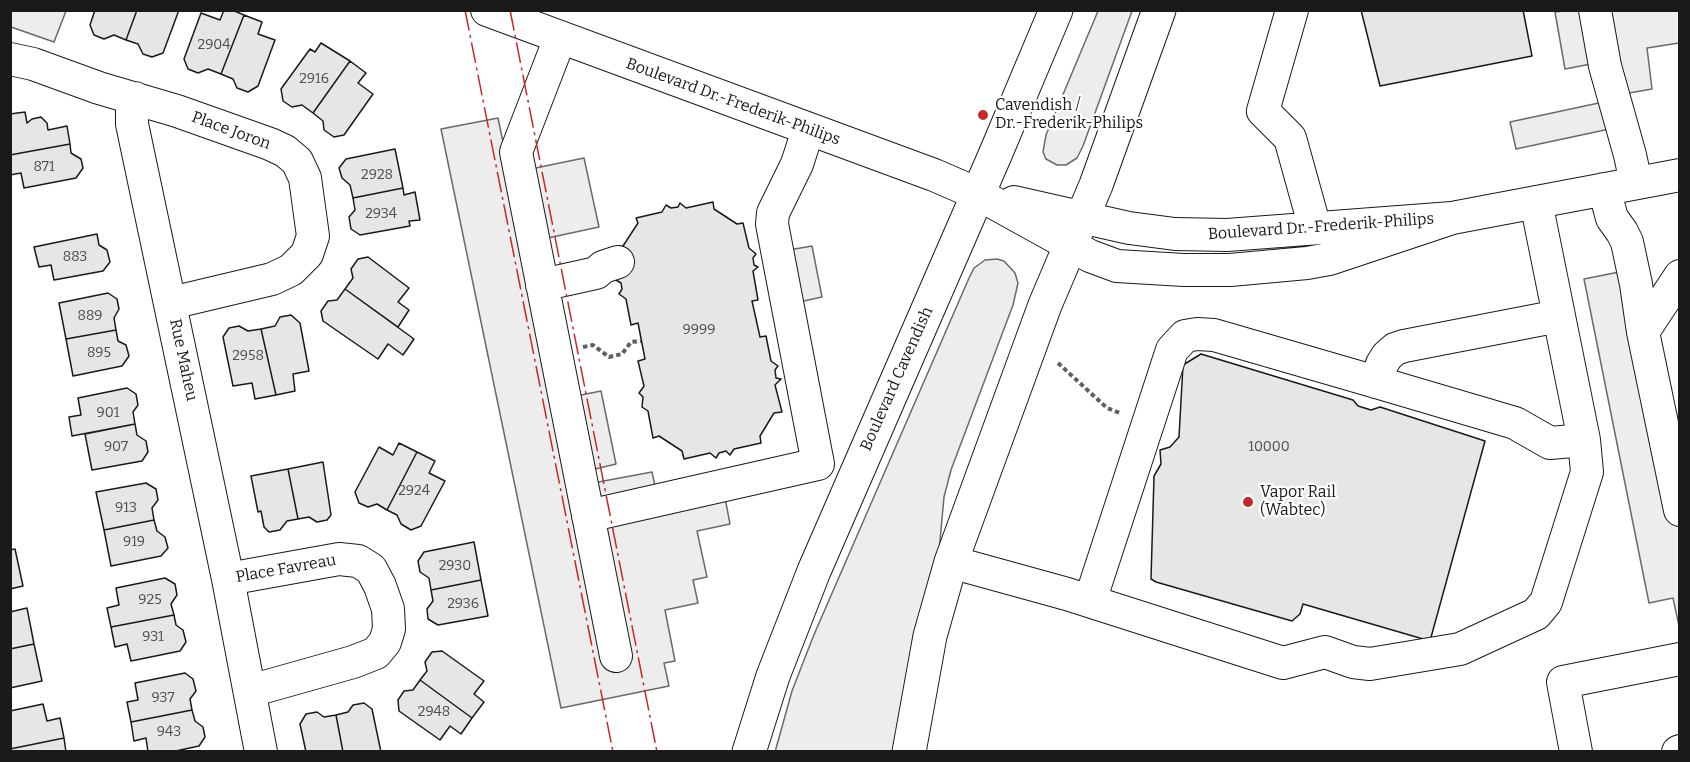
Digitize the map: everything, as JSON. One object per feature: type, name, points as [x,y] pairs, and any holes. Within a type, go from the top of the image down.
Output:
[{"type":"main road","name":"Boulevard Cavendish","points":[[749,752],[790,630],[1056,10]]},
{"type":"main road","points":[[909,752],[930,636],[951,562],[1032,339],[1100,174],[1159,10]]},
{"type":"street","name":"Boulevard Dr.-Frederik-Philips","points":[[487,10],[934,175],[1076,232],[1129,228],[1196,236],[1257,234],[1452,218],[1680,175]]},
{"type":"street","points":[[1292,10],[1263,111],[1290,138],[1315,228]]},
{"type":"street","points":[[1594,10],[1605,66],[1636,183]]},
{"type":"street","points":[[560,38],[517,144],[516,152],[616,656]]},
{"type":"street","points":[[10,59],[33,64],[135,98]]},
{"type":"street","name":"Place Joron","points":[[135,98],[285,151],[297,161],[305,178],[313,236],[306,254],[291,270],[272,279],[171,303]]},
{"type":"street","name":"Rue Maheu","points":[[135,98],[132,124],[228,579],[261,752]]},
{"type":"street","points":[[808,130],[797,164],[773,213],[772,224],[818,464]]},
{"type":"street","points":[[1604,189],[1612,218],[1627,242],[1680,510]]},
{"type":"street","points":[[951,562],[1090,601],[1283,663],[1325,652],[1353,662],[1370,664],[1460,649],[1536,614],[1546,602],[1587,472],[1584,440],[1536,202]]},
{"type":"street","name":"Boulevard Dr.-Frederik-Philips","points":[[1076,232],[1104,262],[1131,267],[1184,270],[1270,267],[1329,259],[1452,218]]},
{"type":"street","points":[[542,285],[596,273],[603,267],[618,262]]},
{"type":"street","points":[[1643,332],[1680,276]]},
{"type":"street","points":[[1376,382],[1382,364],[1395,349],[1559,316]]},
{"type":"street","points":[[1090,601],[1172,350],[1185,336],[1214,335],[1376,382],[1515,423],[1550,443],[1584,440]]},
{"type":"street","points":[[588,516],[818,464],[853,480]]},
{"type":"street","name":"Place Favreau","points":[[228,579],[339,559],[358,561],[371,569],[388,609],[387,636],[376,653],[353,663],[250,692]]},
{"type":"street","points":[[1576,752],[1563,682],[1680,659]]},
{"type":"path","points":[[593,345],[609,357],[622,354],[631,342],[641,341]]},
{"type":"path","points":[[1058,363],[1107,408],[1124,415]]},
{"type":"shaded area","points":[[11,10],[66,11],[54,42],[11,27]]},
{"type":"shaded area","points":[[1572,10],[1679,11],[1679,43],[1647,48],[1652,89],[1600,98],[1591,64],[1565,69],[1555,12]]},
{"type":"shaded area","points":[[1098,11],[1132,11],[1083,146],[1077,158],[1066,165],[1057,165],[1046,159],[1043,152],[1046,135]]},
{"type":"shaded area","points":[[1608,101],[1614,128],[1516,149],[1510,122]]},
{"type":"shaded area","points":[[498,118],[503,142],[514,140],[521,171],[584,158],[599,227],[543,239],[576,396],[601,391],[616,464],[591,470],[593,483],[652,472],[657,495],[722,482],[730,524],[697,531],[707,577],[693,580],[698,603],[665,610],[675,661],[664,663],[669,686],[561,708],[441,129]]},
{"type":"shaded area","points":[[812,246],[822,297],[799,302],[789,250]]},
{"type":"shaded area","points":[[985,260],[1004,261],[1015,273],[1018,283],[1013,305],[951,470],[944,497],[939,552],[893,751],[775,752],[792,691],[813,637],[969,278],[974,268]]},
{"type":"shaded area","points":[[1629,270],[1662,433],[1679,429],[1679,626],[1673,598],[1649,603],[1584,279]]},
{"type":"building","points":[[95,10],[137,10],[126,40],[114,35],[104,39],[94,35],[90,25]]},
{"type":"building","points":[[137,10],[179,10],[163,53],[152,57],[143,54],[138,44],[126,40]]},
{"type":"building","points":[[224,10],[232,10],[244,15],[221,74],[208,69],[198,73],[188,69],[184,59],[201,13],[220,20]]},
{"type":"building","points":[[1361,10],[1523,10],[1532,56],[1380,86]]},
{"type":"building","points":[[244,15],[262,22],[258,34],[275,40],[258,86],[248,92],[237,88],[233,79],[221,74]]},
{"type":"building","points":[[321,43],[350,61],[313,113],[302,105],[292,107],[283,101],[281,89],[310,49],[315,52]]},
{"type":"building","points":[[350,61],[366,73],[358,83],[373,94],[344,135],[334,137],[324,130],[323,121],[313,113]]},
{"type":"building","points":[[25,112],[27,123],[41,117],[47,123],[48,130],[67,126],[70,144],[10,155],[10,114]]},
{"type":"building","points":[[70,144],[71,153],[81,159],[83,168],[76,178],[24,188],[21,173],[10,175],[10,155]]},
{"type":"building","points":[[395,149],[403,188],[353,198],[350,185],[342,178],[339,168],[346,159]]},
{"type":"building","points":[[403,188],[404,195],[415,192],[420,220],[409,221],[410,226],[360,235],[351,229],[349,217],[355,210],[353,198]]},
{"type":"building","points":[[713,202],[714,209],[737,224],[743,223],[749,248],[756,254],[753,258],[754,265],[758,267],[753,271],[758,300],[752,301],[760,337],[766,336],[771,361],[778,366],[775,370],[776,378],[781,379],[775,385],[782,412],[774,413],[760,436],[761,443],[734,449],[730,455],[726,451],[719,453],[716,458],[710,453],[684,459],[682,451],[659,436],[653,438],[648,411],[642,407],[643,397],[639,393],[644,386],[638,361],[645,359],[638,323],[631,325],[626,299],[619,294],[622,289],[621,283],[616,280],[620,273],[615,248],[623,246],[638,223],[636,218],[662,212],[666,205],[671,208],[678,207],[680,203],[686,208]]},
{"type":"building","points":[[97,234],[99,245],[107,250],[110,262],[103,271],[54,280],[51,265],[39,267],[34,247]]},
{"type":"building","points":[[368,257],[409,288],[398,302],[409,310],[398,327],[345,289],[353,278],[351,269],[358,259]]},
{"type":"building","points":[[345,289],[414,339],[403,355],[388,344],[378,359],[323,321],[321,311],[328,301],[337,300]]},
{"type":"building","points":[[108,293],[117,299],[119,309],[114,318],[116,330],[66,339],[59,303]]},
{"type":"building","points":[[291,315],[300,323],[309,371],[293,374],[295,391],[276,395],[261,329],[275,326],[280,317]]},
{"type":"building","points":[[239,326],[248,331],[261,329],[276,395],[255,399],[252,383],[233,386],[223,337],[229,328]]},
{"type":"building","points":[[116,330],[118,341],[126,345],[129,356],[122,366],[73,376],[66,339]]},
{"type":"building","points":[[1201,354],[1353,400],[1358,406],[1371,410],[1380,407],[1485,441],[1430,641],[1303,604],[1300,614],[1292,621],[1151,579],[1154,476],[1161,464],[1160,450],[1170,447],[1179,437],[1183,365]]},
{"type":"building","points":[[127,388],[136,394],[138,405],[133,412],[135,424],[72,436],[69,417],[81,415],[78,398]]},
{"type":"building","points":[[135,424],[137,435],[146,441],[148,452],[142,461],[92,470],[85,434]]},
{"type":"building","points":[[399,443],[417,452],[387,510],[377,504],[368,507],[359,503],[355,492],[379,447],[393,455]]},
{"type":"building","points":[[417,452],[435,461],[429,473],[445,481],[421,526],[411,530],[401,524],[397,515],[387,510]]},
{"type":"building","points":[[323,462],[331,515],[327,520],[317,522],[309,517],[298,519],[288,469]]},
{"type":"building","points":[[288,469],[298,519],[287,521],[280,530],[269,532],[264,527],[261,511],[258,512],[251,476]]},
{"type":"building","points":[[146,483],[156,489],[158,500],[152,508],[154,520],[104,530],[96,492]]},
{"type":"building","points":[[154,520],[157,531],[165,537],[168,548],[161,556],[111,566],[104,530]]},
{"type":"building","points":[[474,542],[481,580],[431,590],[429,578],[420,572],[418,561],[424,552]]},
{"type":"building","points":[[15,549],[23,586],[10,589],[10,550]]},
{"type":"building","points":[[165,578],[175,584],[177,595],[171,604],[174,615],[111,627],[107,608],[119,605],[116,588]]},
{"type":"building","points":[[481,580],[488,616],[438,625],[428,619],[427,609],[433,601],[431,590]]},
{"type":"building","points":[[27,608],[34,644],[10,649],[10,612]]},
{"type":"building","points":[[174,615],[176,625],[183,630],[186,642],[180,651],[131,661],[127,644],[115,647],[111,627]]},
{"type":"building","points":[[34,644],[42,681],[10,688],[10,649]]},
{"type":"building","points":[[442,651],[484,681],[474,694],[484,702],[472,718],[420,680],[427,671],[425,662],[432,652]]},
{"type":"building","points":[[185,673],[193,679],[196,691],[190,699],[192,710],[131,722],[127,702],[138,700],[135,683]]},
{"type":"building","points":[[420,680],[472,718],[461,734],[450,726],[440,740],[399,711],[398,700],[404,691],[413,690]]},
{"type":"building","points":[[364,703],[372,709],[381,752],[343,752],[336,715],[348,712],[353,705]]},
{"type":"building","points":[[43,704],[47,721],[60,718],[64,738],[10,749],[10,711]]},
{"type":"building","points":[[192,710],[195,721],[203,727],[205,737],[199,746],[171,752],[148,752],[146,738],[134,741],[131,722]]},
{"type":"building","points":[[317,712],[324,717],[336,715],[343,752],[306,752],[300,724],[306,714]]},
{"type":"building","points":[[64,738],[66,752],[10,752],[10,749]]},
{"type":"power","points":[[465,10],[613,752]]},
{"type":"power","points":[[510,10],[657,752]]},
{"type":"place","name":"Cavendish / Dr.-Frederik-Philips","points":[[983,115]]},
{"type":"place","name":"Vapor Rail (Wabtec)","points":[[1248,502]]}]
